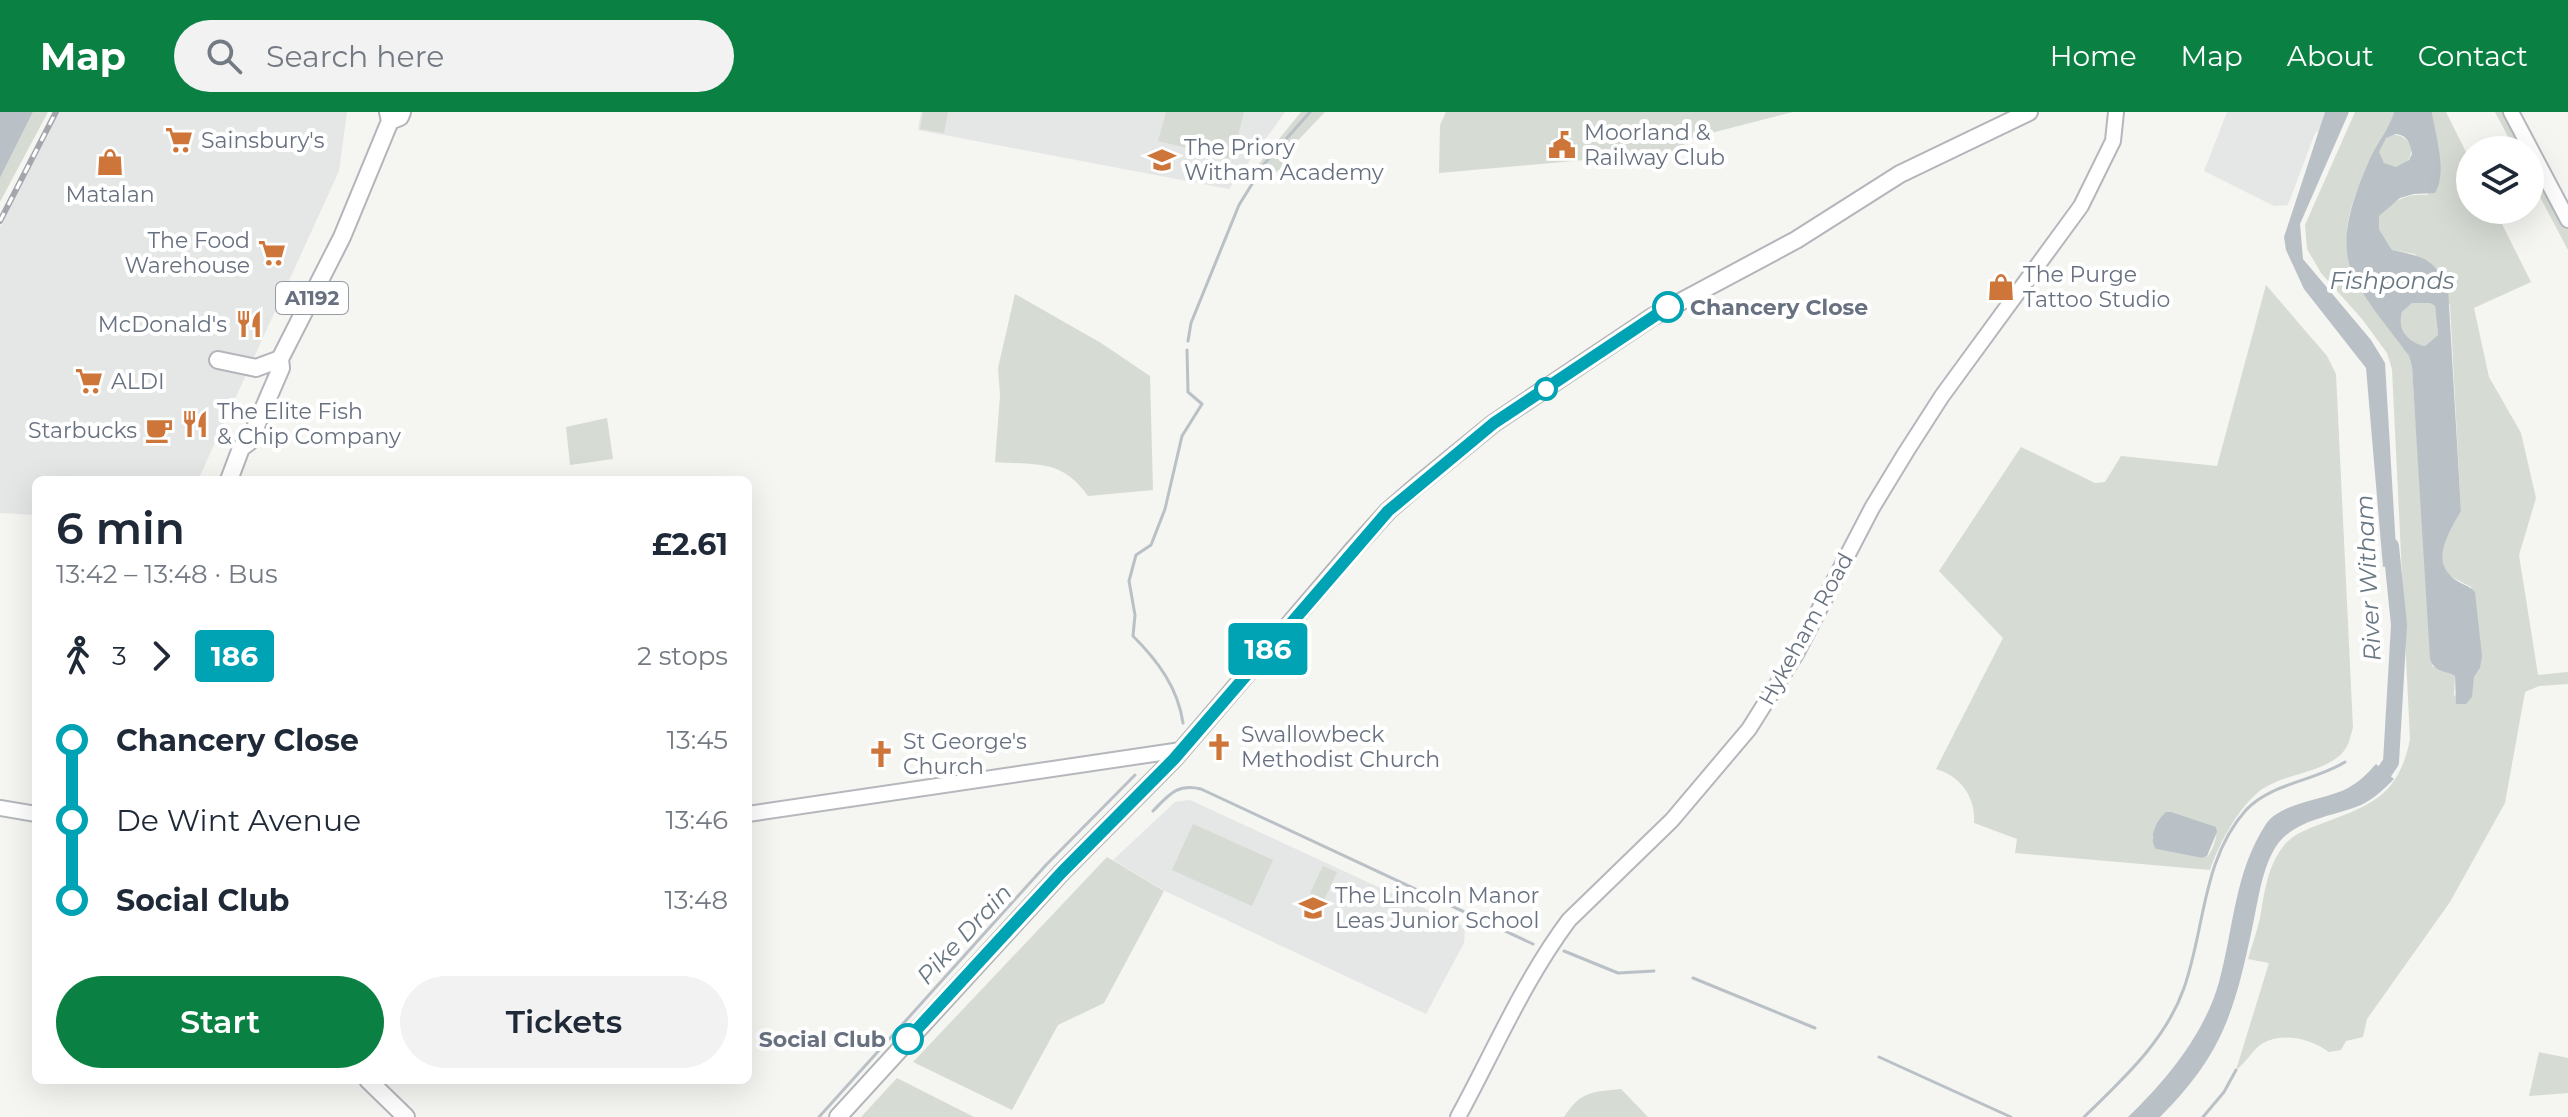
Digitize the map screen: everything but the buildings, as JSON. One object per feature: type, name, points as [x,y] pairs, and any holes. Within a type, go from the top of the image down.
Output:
[{"type":"main road","points":[[838,1117],[1062,872],[1146,789],[1388,511],[1465,445],[1652,317],[1775,252],[1900,174],[2029,112]]},
{"type":"main road","name":"A1192","points":[[280,359],[342,237],[393,115]]},
{"type":"main road","points":[[218,360],[256,368],[280,359]]},
{"type":"main road","points":[[230,476],[250,411],[269,373],[280,359]]},
{"type":"main road","points":[[372,1084],[406,1117]]},
{"type":"street","points":[[2511,112],[2568,220]]},
{"type":"street","name":"Hykeham Road","points":[[1458,1117],[1549,946],[1569,920],[1672,820],[1749,729],[1796,654],[1872,508],[1913,441],[1942,396],[2081,206],[2113,141],[2113,113]]},
{"type":"street","points":[[752,813],[1181,750]]},
{"type":"street","points":[[1132,758],[1147,769],[1146,789]]},
{"type":"street","points":[[0,808],[32,813]]},
{"type":"shaded area","points":[[33,112],[48,112],[0,202],[0,178]]},
{"type":"shaded area","points":[[58,112],[347,112],[339,171],[200,476],[32,476],[32,515],[0,513],[0,227]]},
{"type":"shaded area","name":"The Priory Witham Academy","points":[[921,112],[1285,112],[1229,189],[918,130]]},
{"type":"shaded area","points":[[923,112],[948,112],[944,133],[920,129]]},
{"type":"shaded area","points":[[1166,112],[1244,112],[1232,159],[1158,141]]},
{"type":"shaded area","points":[[1301,112],[1325,112],[1286,153],[1288,162],[1267,180],[1253,171]]},
{"type":"shaded area","name":"Moorland & Railway Club","points":[[1446,112],[1793,112],[1684,140],[1685,151],[1439,173],[1440,125]]},
{"type":"shaded area","points":[[2227,112],[2325,112],[2288,205],[2274,206],[2204,171]]},
{"type":"shaded area","points":[[2355,112],[2394,112],[2351,208],[2347,232],[2348,254],[2364,294],[2409,356],[2412,367],[2432,666],[2455,676],[2454,696],[2472,686],[2480,668],[2471,587],[2450,576],[2442,556],[2443,544],[2461,511],[2450,305],[2415,254],[2392,250],[2379,229],[2379,216],[2389,206],[2413,195],[2427,195],[2440,172],[2432,112],[2446,112],[2458,136],[2456,224],[2502,224],[2531,282],[2474,308],[2489,377],[2521,433],[2536,498],[2519,555],[2538,675],[2568,672],[2568,684],[2539,686],[2525,692],[2505,803],[2450,902],[2367,1019],[2363,1037],[2346,1041],[2341,1050],[2329,1052],[2297,1038],[2271,1040],[2259,1046],[2236,1070],[2269,963],[2248,959],[2275,860],[2286,843],[2299,834],[2356,810],[2381,795],[2399,773],[2410,739],[2392,369],[2387,353],[2362,319],[2321,273],[2307,249],[2305,225]]},
{"type":"shaded area","points":[[2495,112],[2511,112],[2524,136],[2508,136]]},
{"type":"shaded area","points":[[2395,135],[2407,139],[2411,151],[2407,163],[2395,167],[2383,163],[2379,151],[2383,139]]},
{"type":"shaded area","points":[[2544,175],[2568,220],[2568,250],[2544,205]]},
{"type":"shaded area","points":[[2266,285],[2327,356],[2336,374],[2353,728],[2347,746],[2330,763],[2277,781],[2255,795],[2228,830],[2210,870],[2015,853],[2017,839],[1974,823],[1972,805],[1965,789],[1953,777],[1936,769],[2003,638],[1939,571],[2021,447],[2095,483],[2105,482],[2121,456],[2217,466]],"holes":[[[2216,827],[2212,850],[2202,858],[2156,849],[2152,837]]]},
{"type":"shaded area","points":[[1015,294],[1101,343],[1150,376],[1153,490],[1088,496],[1078,484],[1058,470],[1036,464],[995,462],[1000,395],[998,368]]},
{"type":"shaded area","points":[[2412,303],[2435,306],[2438,335],[2425,346],[2409,338],[2401,324],[2402,312]]},
{"type":"shaded area","points":[[607,418],[613,459],[570,465],[566,427]]},
{"type":"shaded area","name":"The Lincoln Manor Leas Junior School","points":[[1190,800],[1465,927],[1464,943],[1426,1014],[1165,891],[1113,860],[1175,802]]},
{"type":"shaded area","points":[[1193,824],[1273,860],[1252,906],[1172,870]]},
{"type":"shaded area","points":[[1107,857],[1164,891],[1104,1003],[1058,1025],[1012,1110],[913,1062]]},
{"type":"shaded area","points":[[1323,866],[1337,872],[1324,900],[1310,893]]},
{"type":"shaded area","points":[[2539,1052],[2568,1058],[2568,1093],[2529,1096]]},
{"type":"shaded area","points":[[897,1078],[974,1117],[861,1117]]},
{"type":"shaded area","points":[[1621,1089],[1648,1117],[1564,1117],[1576,1102],[1588,1094]]},
{"type":"water","points":[[0,112],[33,112],[0,178]]},
{"type":"water","points":[[2325,112],[2349,112],[2300,224],[2303,259],[2371,340],[2385,363],[2397,565],[2383,567],[2366,368],[2304,289],[2286,250],[2284,237]]},
{"type":"water","name":"Fishponds","points":[[2394,112],[2432,112],[2440,153],[2439,184],[2435,193],[2400,198],[2379,216],[2379,229],[2392,250],[2432,264],[2448,288],[2461,511],[2444,545],[2443,562],[2453,578],[2475,592],[2482,656],[2480,668],[2474,677],[2472,697],[2466,704],[2456,704],[2455,676],[2437,669],[2430,659],[2412,367],[2409,356],[2358,284],[2348,261],[2349,217],[2372,155]],"holes":[[[2396,134],[2407,140],[2412,154],[2409,160],[2396,167],[2384,163],[2379,152],[2386,138]],[[2412,303],[2435,306],[2438,335],[2425,346],[2409,338],[2401,324],[2402,312]]]},
{"type":"water","points":[[2376,764],[2394,779],[2379,794],[2361,805],[2302,825],[2283,838],[2275,848],[2263,877],[2239,985],[2212,1052],[2181,1095],[2160,1117],[2128,1117],[2170,1072],[2194,1038],[2213,1001],[2241,881],[2255,843],[2266,824],[2293,806],[2348,788]]},
{"type":"water","points":[[2166,812],[2216,827],[2217,832],[2207,856],[2202,858],[2156,849],[2154,830]]},
{"type":"waterway","name":"Pike Drain","points":[[1188,341],[1191,323],[1239,205],[1265,163],[1310,112]]},
{"type":"waterway","name":"Pike Drain","points":[[1183,723],[1177,698],[1166,676],[1133,636],[1135,615],[1129,581],[1136,555],[1151,545],[1165,509],[1182,436],[1202,404],[1188,392],[1187,350]]},
{"type":"waterway","name":"River Witham","points":[[2370,787],[2391,762],[2399,625],[2391,546]]},
{"type":"waterway","points":[[2084,1117],[2142,1058],[2176,1007],[2191,965],[2213,872],[2232,829],[2256,801],[2345,762]]},
{"type":"waterway","name":"Pike Drain","points":[[819,1117],[1046,865],[1135,775]]},
{"type":"waterway","points":[[1153,811],[1179,789],[1201,789],[1533,944]]},
{"type":"waterway","points":[[1564,951],[1618,973],[1654,971]]},
{"type":"waterway","points":[[1693,978],[1815,1028]]},
{"type":"waterway","points":[[1879,1057],[2011,1117]]},
{"type":"waterway","points":[[2203,1117],[2224,1092],[2236,1070]]},
{"type":"railway","points":[[0,221],[56,112]]},
{"type":"bus line","name":"186","points":[[908,1039],[1062,872],[1174,759],[1388,511],[1494,423],[1668,307]]},
{"type":"place","name":"Sainsbury's","points":[[179,140]]},
{"type":"place","name":"Moorland & Railway Club","points":[[1562,145]]},
{"type":"place","name":"The Priory Witham Academy","points":[[1162,160]]},
{"type":"place","name":"Matalan","points":[[110,162]]},
{"type":"place","name":"The Food Warehouse","points":[[272,253]]},
{"type":"place","name":"The Purge Tattoo Studio","points":[[2001,287]]},
{"type":"place","name":"Chancery Close","points":[[1668,307]]},
{"type":"place","name":"McDonald's","points":[[249,324]]},
{"type":"place","name":"ALDI","points":[[89,381]]},
{"type":"place","name":"The Elite Fish & Chip Company","points":[[195,424]]},
{"type":"place","name":"Starbucks","points":[[159,430]]},
{"type":"place","name":"Swallowbeck Methodist Church","points":[[1219,747]]},
{"type":"place","name":"St George's Church","points":[[881,754]]},
{"type":"place","name":"The Lincoln Manor Leas Junior School","points":[[1313,908]]},
{"type":"place","name":"Social Club","points":[[908,1039]]}]
